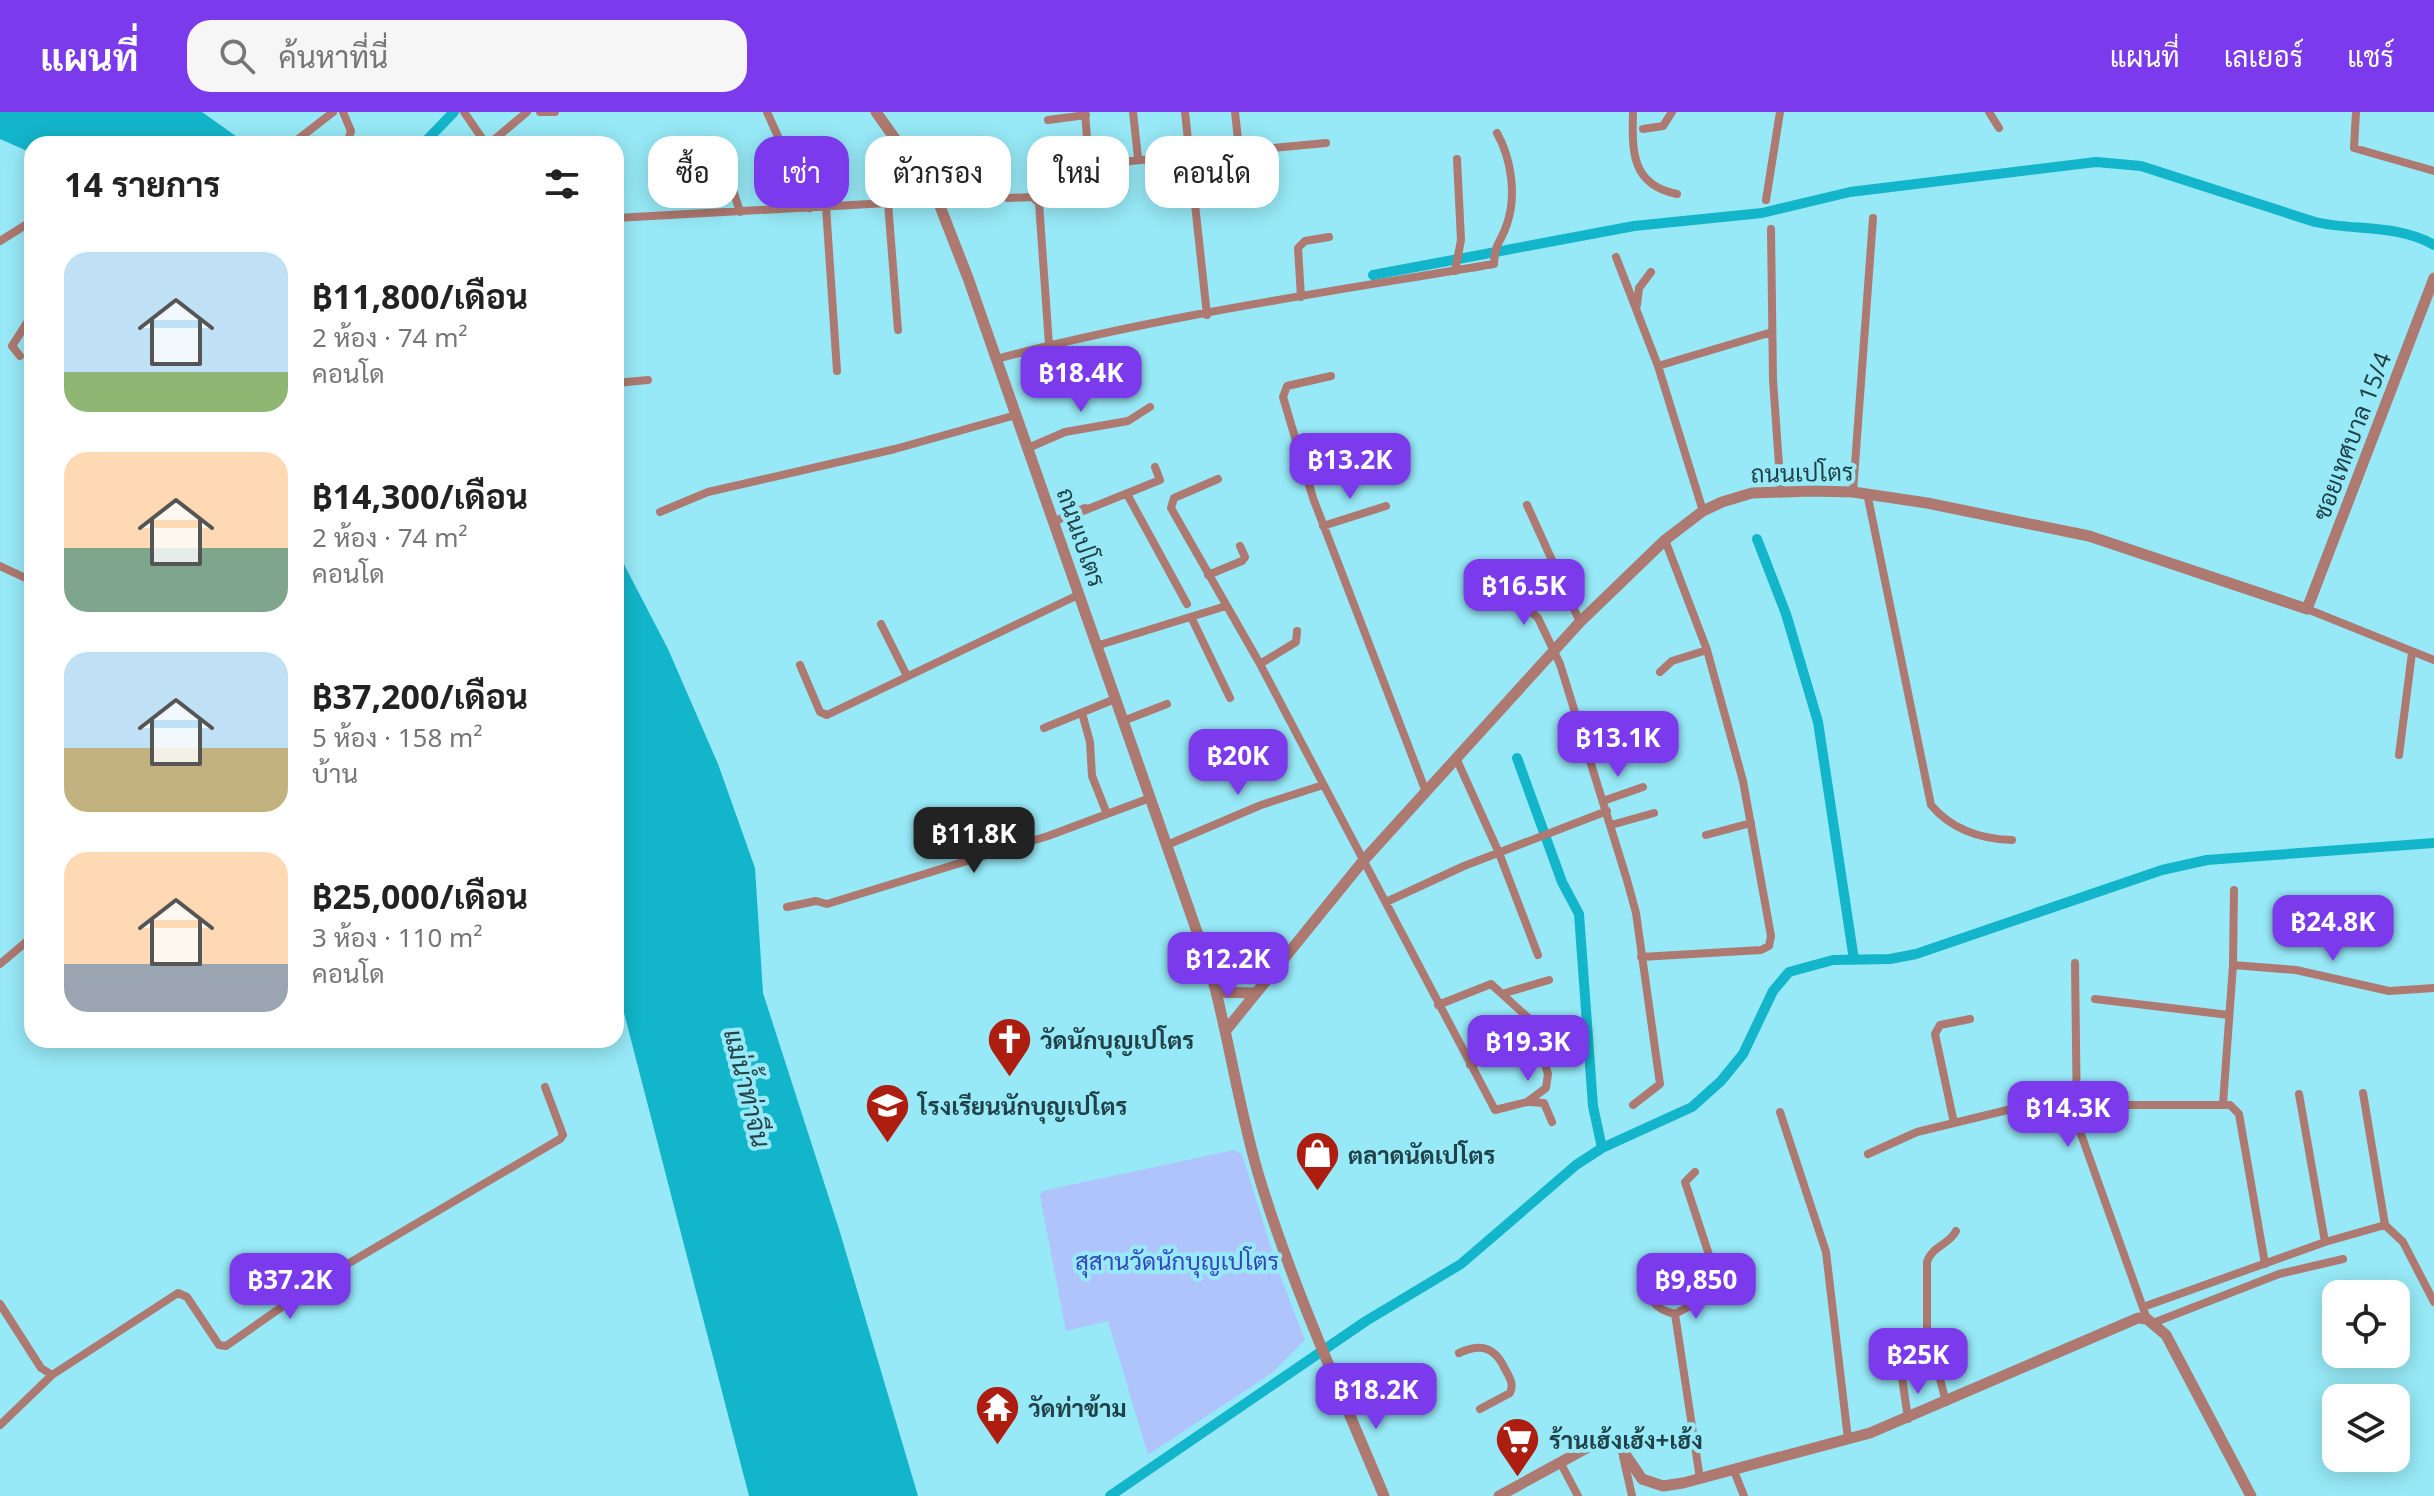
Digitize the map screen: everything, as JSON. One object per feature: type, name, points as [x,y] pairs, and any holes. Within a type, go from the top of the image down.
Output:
[{"type":"street","points":[[302,136],[333,112]]},
{"type":"street","points":[[343,112],[351,131],[349,136]]},
{"type":"street","points":[[464,112],[481,136]]},
{"type":"street","points":[[497,136],[527,112]]},
{"type":"street","points":[[540,112],[555,112]]},
{"type":"street","points":[[767,112],[778,136]]},
{"type":"street","name":"ถนนเปโตร","points":[[876,112],[893,136]]},
{"type":"street","points":[[1133,112],[1138,158]]},
{"type":"street","points":[[1185,112],[1187,136]]},
{"type":"street","points":[[1235,112],[1238,136]]},
{"type":"street","points":[[1633,112],[1637,129],[1632,149],[1641,172],[1661,191],[1677,194]]},
{"type":"street","points":[[1637,129],[1663,126],[1672,112]]},
{"type":"street","points":[[1766,200],[1780,112]]},
{"type":"street","points":[[1989,112],[1999,128]]},
{"type":"street","points":[[2356,112],[2354,148],[2434,171]]},
{"type":"street","points":[[1048,120],[1085,113],[1087,136]]},
{"type":"street","points":[[996,359],[1049,345],[1456,268],[1494,264],[1495,245],[1509,220],[1510,164],[1497,133]]},
{"type":"street","points":[[1279,146],[1326,143]]},
{"type":"street","points":[[1129,159],[1145,157]]},
{"type":"street","points":[[1456,268],[1460,252],[1457,159]]},
{"type":"street","points":[[1011,198],[1032,197],[1039,203],[1049,345]]},
{"type":"street","points":[[738,206],[740,212]]},
{"type":"street","points":[[624,218],[810,208]]},
{"type":"street","points":[[826,208],[837,371]]},
{"type":"street","points":[[888,208],[898,330]]},
{"type":"street","name":"ถนนเปโตร","points":[[940,208],[1167,845],[1227,1029]]},
{"type":"street","points":[[1195,208],[1207,315]]},
{"type":"street","points":[[1853,492],[1873,218]]},
{"type":"street","points":[[0,241],[24,226]]},
{"type":"street","points":[[1771,229],[1772,332],[1781,493]]},
{"type":"street","points":[[1301,297],[1298,248],[1305,241],[1329,237]]},
{"type":"street","points":[[1616,257],[1658,366],[1703,511]]},
{"type":"street","points":[[1637,306],[1639,288],[1651,272]]},
{"type":"street","name":"ซอยเทศบาล 15/4","points":[[2307,609],[2434,278]]},
{"type":"street","points":[[20,356],[12,346],[24,327]]},
{"type":"street","points":[[1658,366],[1772,332]]},
{"type":"street","points":[[1331,376],[1287,386],[1283,397],[1323,526],[1426,792]]},
{"type":"street","points":[[624,382],[648,380]]},
{"type":"street","points":[[1028,448],[1065,432],[1128,421],[1150,407]]},
{"type":"street","points":[[660,512],[708,492],[895,449],[1016,415]]},
{"type":"street","points":[[1053,522],[1160,480],[1155,467]]},
{"type":"street","points":[[1218,479],[1174,498],[1170,504],[1260,664],[1438,1005],[1470,1065],[1495,1110],[1527,1102],[1542,1093],[1548,1074],[1540,1048],[1524,1046],[1470,1065]]},
{"type":"street","points":[[1867,493],[1931,805],[1971,834],[2012,840]]},
{"type":"street","name":"ถนนเปโตร","points":[[1227,1029],[1363,861],[1580,622],[1665,540],[1703,511],[1737,496],[1867,493],[2089,536],[2307,609]]},
{"type":"street","points":[[1127,494],[1187,604]]},
{"type":"street","points":[[1527,505],[1580,622]]},
{"type":"street","points":[[1323,526],[1386,506]]},
{"type":"street","points":[[1641,957],[1761,950],[1769,946],[1771,936],[1751,823],[1707,650],[1665,540]]},
{"type":"street","points":[[1208,575],[1242,561],[1245,557],[1240,546]]},
{"type":"street","points":[[0,566],[24,577]]},
{"type":"street","points":[[1518,591],[1526,607],[1538,618],[1554,652],[1607,811],[1636,913],[1660,1084],[1633,1105]]},
{"type":"street","points":[[800,665],[820,712],[827,715],[1078,595]]},
{"type":"street","points":[[1096,646],[1192,619],[1226,606]]},
{"type":"street","points":[[2307,609],[2434,660]]},
{"type":"street","points":[[1192,619],[1230,698]]},
{"type":"street","points":[[881,624],[907,676]]},
{"type":"street","points":[[1260,664],[1296,642],[1297,631]]},
{"type":"street","points":[[1660,672],[1672,661],[1707,650]]},
{"type":"street","points":[[2399,755],[2412,653]]},
{"type":"street","points":[[1044,728],[1115,699]]},
{"type":"street","points":[[1123,721],[1167,704]]},
{"type":"street","points":[[1082,713],[1090,742],[1092,776],[1107,814]]},
{"type":"street","points":[[1456,758],[1499,853],[1538,955]]},
{"type":"street","points":[[1167,845],[1261,805],[1323,785]]},
{"type":"street","points":[[1603,801],[1643,787]]},
{"type":"street","points":[[787,907],[816,901],[827,904],[1150,798]]},
{"type":"street","points":[[1386,902],[1607,811]]},
{"type":"street","points":[[1611,825],[1654,813]]},
{"type":"street","points":[[1706,835],[1751,823]]},
{"type":"street","points":[[2223,1104],[2233,965],[2234,890]]},
{"type":"street","points":[[0,964],[24,944]]},
{"type":"street","points":[[2075,963],[2074,1103],[2087,1154],[2148,1316],[2173,1346],[2251,1496]]},
{"type":"street","points":[[2233,965],[2296,970],[2389,991],[2434,988]]},
{"type":"street","points":[[1505,993],[1549,980]]},
{"type":"street","points":[[1438,1005],[1483,985],[1496,985],[1535,1024]]},
{"type":"street","points":[[1216,992],[1256,993]]},
{"type":"street","points":[[2095,999],[2229,1015]]},
{"type":"street","points":[[1954,1123],[1935,1034],[1940,1025],[1970,1019]]},
{"type":"street","points":[[1227,1029],[1258,1172],[1308,1313],[1384,1496]]},
{"type":"street","points":[[0,1425],[52,1375],[178,1293],[187,1297],[219,1345],[231,1343],[322,1279],[560,1139],[563,1135],[545,1087]]},
{"type":"street","points":[[2363,1093],[2385,1225],[2403,1242],[2434,1302]]},
{"type":"street","points":[[2299,1094],[2325,1242]]},
{"type":"street","points":[[1527,1102],[1544,1103],[1552,1122]]},
{"type":"street","points":[[1868,1154],[1917,1132],[2028,1105],[2074,1103],[2204,1107],[2223,1104],[2236,1108],[2239,1114],[2265,1264]]},
{"type":"street","points":[[1780,1112],[1826,1252],[1848,1439]]},
{"type":"street","points":[[1641,1278],[1651,1303],[1660,1311],[1675,1314],[1714,1293],[1715,1273],[1685,1182],[1695,1172]]},
{"type":"street","points":[[2148,1316],[2265,1264],[2385,1225]]},
{"type":"street","points":[[1946,1403],[1927,1329],[1927,1262],[1931,1253],[1953,1237],[1956,1231]]},
{"type":"street","points":[[1623,1456],[1642,1479],[1664,1491],[1908,1419],[2128,1320],[2279,1274],[2343,1259]]},
{"type":"street","points":[[0,1304],[41,1368],[52,1375]]},
{"type":"street","points":[[1675,1314],[1700,1479]]},
{"type":"street","points":[[1896,1336],[1908,1419]]},
{"type":"street","points":[[1459,1353],[1472,1347],[1492,1350],[1498,1355],[1511,1381],[1510,1393],[1480,1409]]},
{"type":"street","points":[[1499,1496],[1605,1438],[1617,1442],[1632,1496]]},
{"type":"street","points":[[1560,1462],[1578,1496]]},
{"type":"street","points":[[1734,1471],[1744,1496]]},
{"type":"green space","name":"สุสานวัดนักบุญเปโตร","points":[[1234,1150],[1242,1154],[1278,1270],[1305,1340],[1272,1373],[1148,1455],[1108,1321],[1066,1331],[1040,1196],[1042,1191]]},
{"type":"water","points":[[0,112],[202,112],[236,136],[24,136],[24,150],[0,139]]},
{"type":"water","name":"แม่น้ำท่าจีน","points":[[624,564],[668,649],[718,764],[755,868],[763,993],[839,1229],[918,1496],[749,1496],[624,1013]]},
{"type":"waterway","points":[[431,136],[454,112]]},
{"type":"waterway","points":[[1373,275],[1634,226],[1762,213],[1850,192],[2096,162],[2141,166],[2315,222],[2391,231],[2434,245]]},
{"type":"waterway","points":[[1757,539],[1786,614],[1818,722],[1854,960]]},
{"type":"waterway","points":[[1517,758],[1562,882],[1579,914],[1593,1106],[1602,1148]]},
{"type":"waterway","points":[[1110,1496],[1366,1321],[1461,1264],[1576,1165],[1602,1148],[1692,1107],[1721,1081],[1743,1054],[1773,991],[1789,972],[1833,960],[1890,959],[1916,954],[2162,870],[2207,860],[2434,843]]},
{"type":"place","name":"วัดนักบุญเปโตร","points":[[1009,1078]]},
{"type":"place","name":"โรงเรียนนักบุญเปโตร","points":[[887,1144]]},
{"type":"place","name":"ตลาดนัดเปโตร","points":[[1317,1193]]},
{"type":"place","name":"วัดท่าข้าม","points":[[997,1446]]},
{"type":"place","name":"ร้านเฮ้งเฮ้ง+เฮ้ง","points":[[1518,1478]]}]
